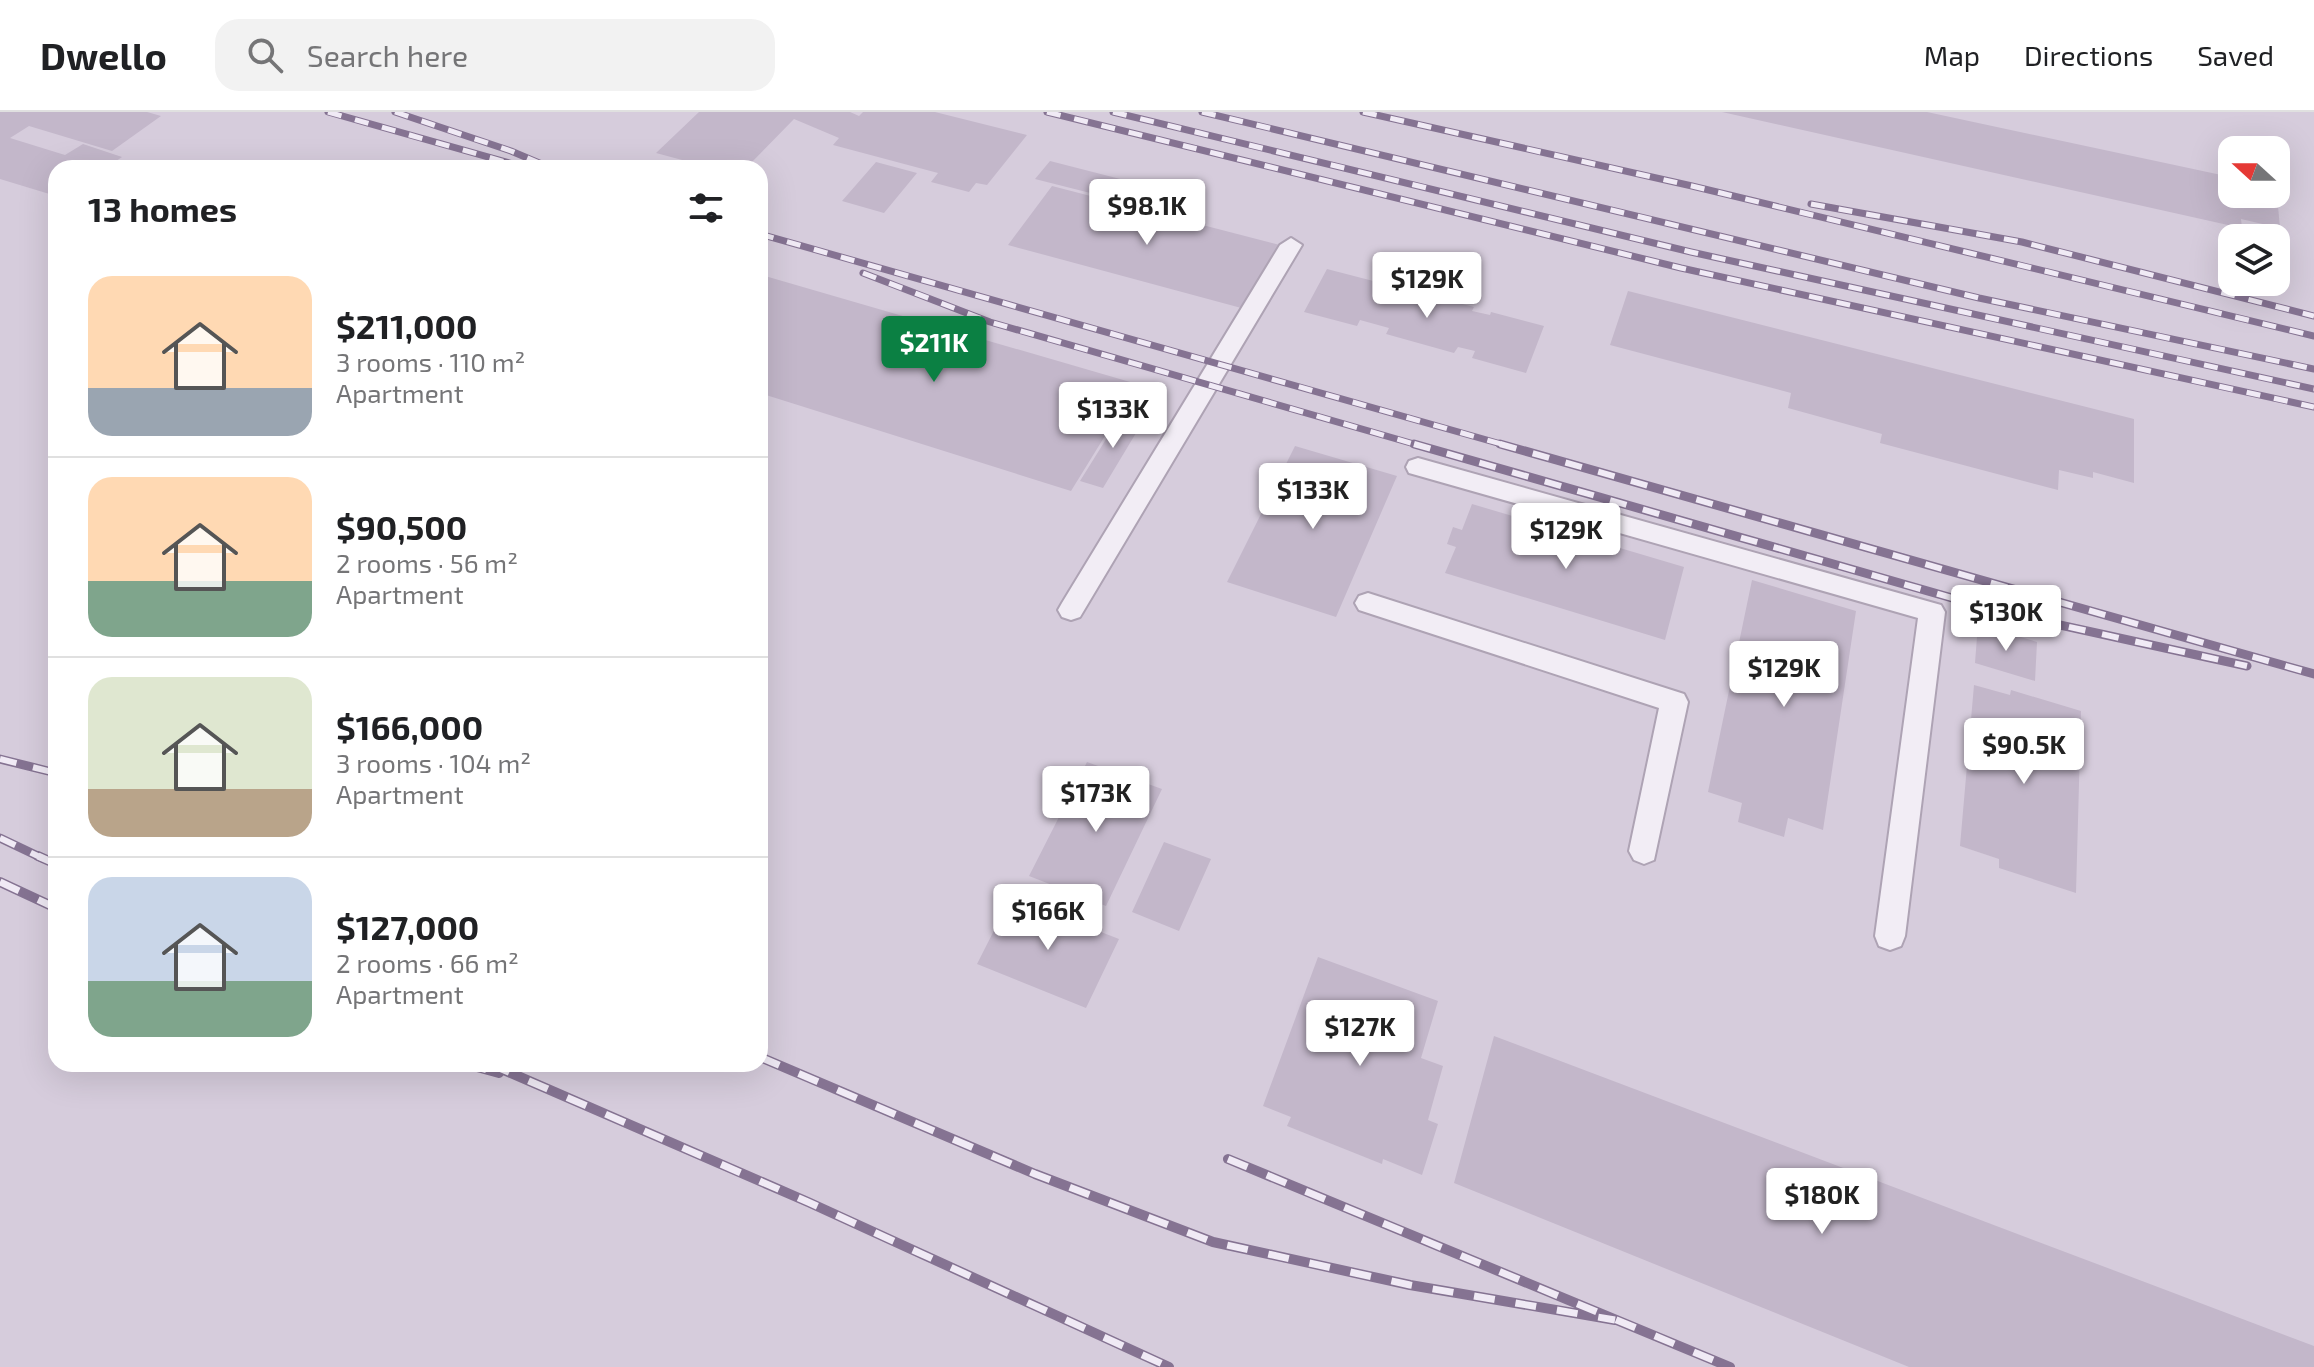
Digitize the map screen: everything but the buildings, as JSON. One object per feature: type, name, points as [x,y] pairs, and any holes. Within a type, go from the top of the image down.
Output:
[{"type":"lane","points":[[1071,610],[1291,245]]},
{"type":"lane","points":[[1418,467],[1932,612],[1890,936]]},
{"type":"lane","points":[[1368,603],[1674,702],[1644,851]]},
{"type":"shaded area","points":[[0,112],[2314,112],[2314,1367],[0,1367]]},
{"type":"railway","points":[[328,112],[499,160]]},
{"type":"railway","points":[[395,112],[532,160]]},
{"type":"railway","points":[[1047,112],[1681,268],[2314,407]]},
{"type":"railway","points":[[1113,112],[1691,252],[2314,389]]},
{"type":"railway","points":[[1202,112],[1979,298],[2314,369]]},
{"type":"railway","points":[[1363,112],[1692,186],[2314,336]]},
{"type":"railway","points":[[1811,204],[2022,242],[2314,316]]},
{"type":"railway","points":[[768,236],[1508,446]]},
{"type":"railway","points":[[863,273],[990,322],[1421,446]]},
{"type":"railway","points":[[1414,444],[2001,612],[2247,666]]},
{"type":"railway","points":[[1500,444],[2314,674]]},
{"type":"railway","points":[[0,759],[48,771]]},
{"type":"railway","points":[[0,838],[42,858]]},
{"type":"railway","points":[[38,856],[48,860]]},
{"type":"railway","points":[[0,882],[48,904]]},
{"type":"railway","points":[[768,1060],[1035,1174],[1213,1242],[1410,1285],[1615,1320]]},
{"type":"railway","points":[[508,1072],[808,1202],[1169,1367]]},
{"type":"railway","points":[[1228,1159],[1730,1367]]}]
